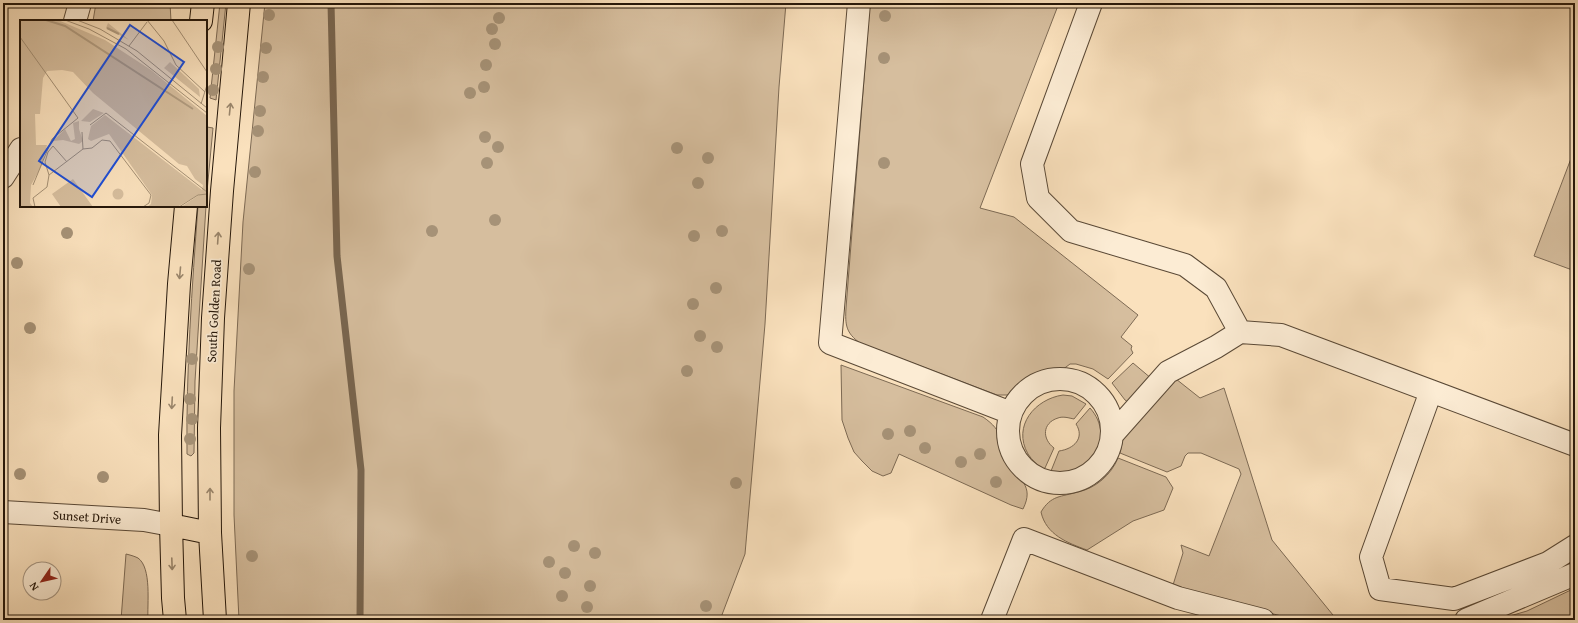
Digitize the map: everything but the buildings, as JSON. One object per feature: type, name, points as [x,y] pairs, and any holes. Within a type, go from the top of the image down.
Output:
[{"type":"main road","points":[[201,20],[203,3]]},
{"type":"main road","name":"South Golden Road","points":[[215,620],[210,533],[209,428],[213,318],[222,191],[232,94],[239,3]]},
{"type":"main road","points":[[175,620],[171,525],[170,435],[186,207]]},
{"type":"main road","points":[[171,525],[210,533]]},
{"type":"street","points":[[75,20],[80,3]]},
{"type":"street","points":[[859,3],[830,343],[1011,413]]},
{"type":"street","points":[[1092,3],[1032,164],[1038,198],[1071,232],[1185,265],[1216,288],[1240,332]]},
{"type":"street","points":[[3,177],[20,151]]},
{"type":"street","points":[[1113,434],[1168,372],[1216,347],[1240,332],[1281,336],[1575,445]]},
{"type":"street","points":[[1063,379],[1079,382],[1093,390],[1104,402],[1111,418],[1113,434],[1109,451],[1099,467],[1085,478],[1068,483],[1050,483],[1033,476],[1020,464],[1017,459],[1011,448],[1008,430],[1011,413],[1019,398],[1031,387],[1052,380],[1063,379]]},
{"type":"street","points":[[1431,391],[1371,556],[1380,589],[1454,599],[1548,563],[1575,546]]},
{"type":"street","name":"Sunset Drive","points":[[3,512],[144,520],[171,525]]},
{"type":"street","points":[[992,620],[1024,539],[1178,598],[1263,620]]},
{"type":"street","points":[[1466,620],[1575,574]]},
{"type":"shaded area","points":[[96,3],[170,3],[171,20],[93,20]]},
{"type":"shaded area","points":[[220,3],[226,3],[216,100],[210,98]]},
{"type":"shaded area","points":[[265,3],[786,3],[779,87],[765,324],[745,554],[720,620],[239,620],[234,515],[234,391],[243,222]]},
{"type":"shaded area","points":[[870,3],[1059,3],[980,208],[1014,217],[1138,315],[1121,337],[1132,346],[1131,349],[1133,353],[1108,379],[1093,369],[1076,364],[1070,364],[1058,373],[1042,377],[1012,395],[997,395],[860,343],[849,332],[846,324],[846,308]]},
{"type":"shaded area","points":[[207,127],[213,128],[207,191]]},
{"type":"shaded area","points":[[1575,148],[1575,271],[1534,256]]},
{"type":"shaded area","points":[[198,207],[206,207],[195,381],[194,453],[191,456],[187,454],[187,392]]},
{"type":"shaded area","points":[[1133,363],[1152,379],[1128,402],[1112,383]]},
{"type":"shaded area","points":[[841,365],[983,417],[990,422],[998,432],[1009,462],[1026,488],[1026,501],[1023,509],[1011,505],[899,454],[891,473],[883,476],[872,471],[854,452],[842,420]]},
{"type":"shaded area","points":[[1176,379],[1200,398],[1224,388],[1272,540],[1337,620],[1298,620],[1224,602],[1173,585],[1183,553],[1181,545],[1209,556],[1241,474],[1239,469],[1201,453],[1188,453],[1185,456],[1181,466],[1167,472],[1120,453],[1123,439]]},
{"type":"shaded area","points":[[1063,395],[1072,396],[1086,404],[1074,419],[1060,417],[1053,420],[1047,427],[1047,440],[1054,448],[1045,468],[1043,469],[1028,454],[1024,444],[1023,434],[1025,424],[1035,408],[1043,402]]},
{"type":"shaded area","points":[[1090,408],[1098,420],[1101,432],[1100,445],[1095,456],[1088,465],[1077,471],[1065,473],[1051,471],[1059,451],[1069,448],[1079,438],[1076,424]]},
{"type":"shaded area","points":[[1118,458],[1166,477],[1173,488],[1164,510],[1133,521],[1087,550],[1059,537],[1048,527],[1044,520],[1041,512],[1045,506],[1057,498],[1085,490],[1097,484],[1107,475]]},
{"type":"shaded area","points":[[126,554],[138,558],[145,570],[148,587],[148,620],[121,620]]},
{"type":"shaded area","points":[[1575,588],[1575,620],[1496,620],[1527,611]]},
{"type":"waterway","points":[[331,3],[337,256],[361,470],[360,620]]}]
